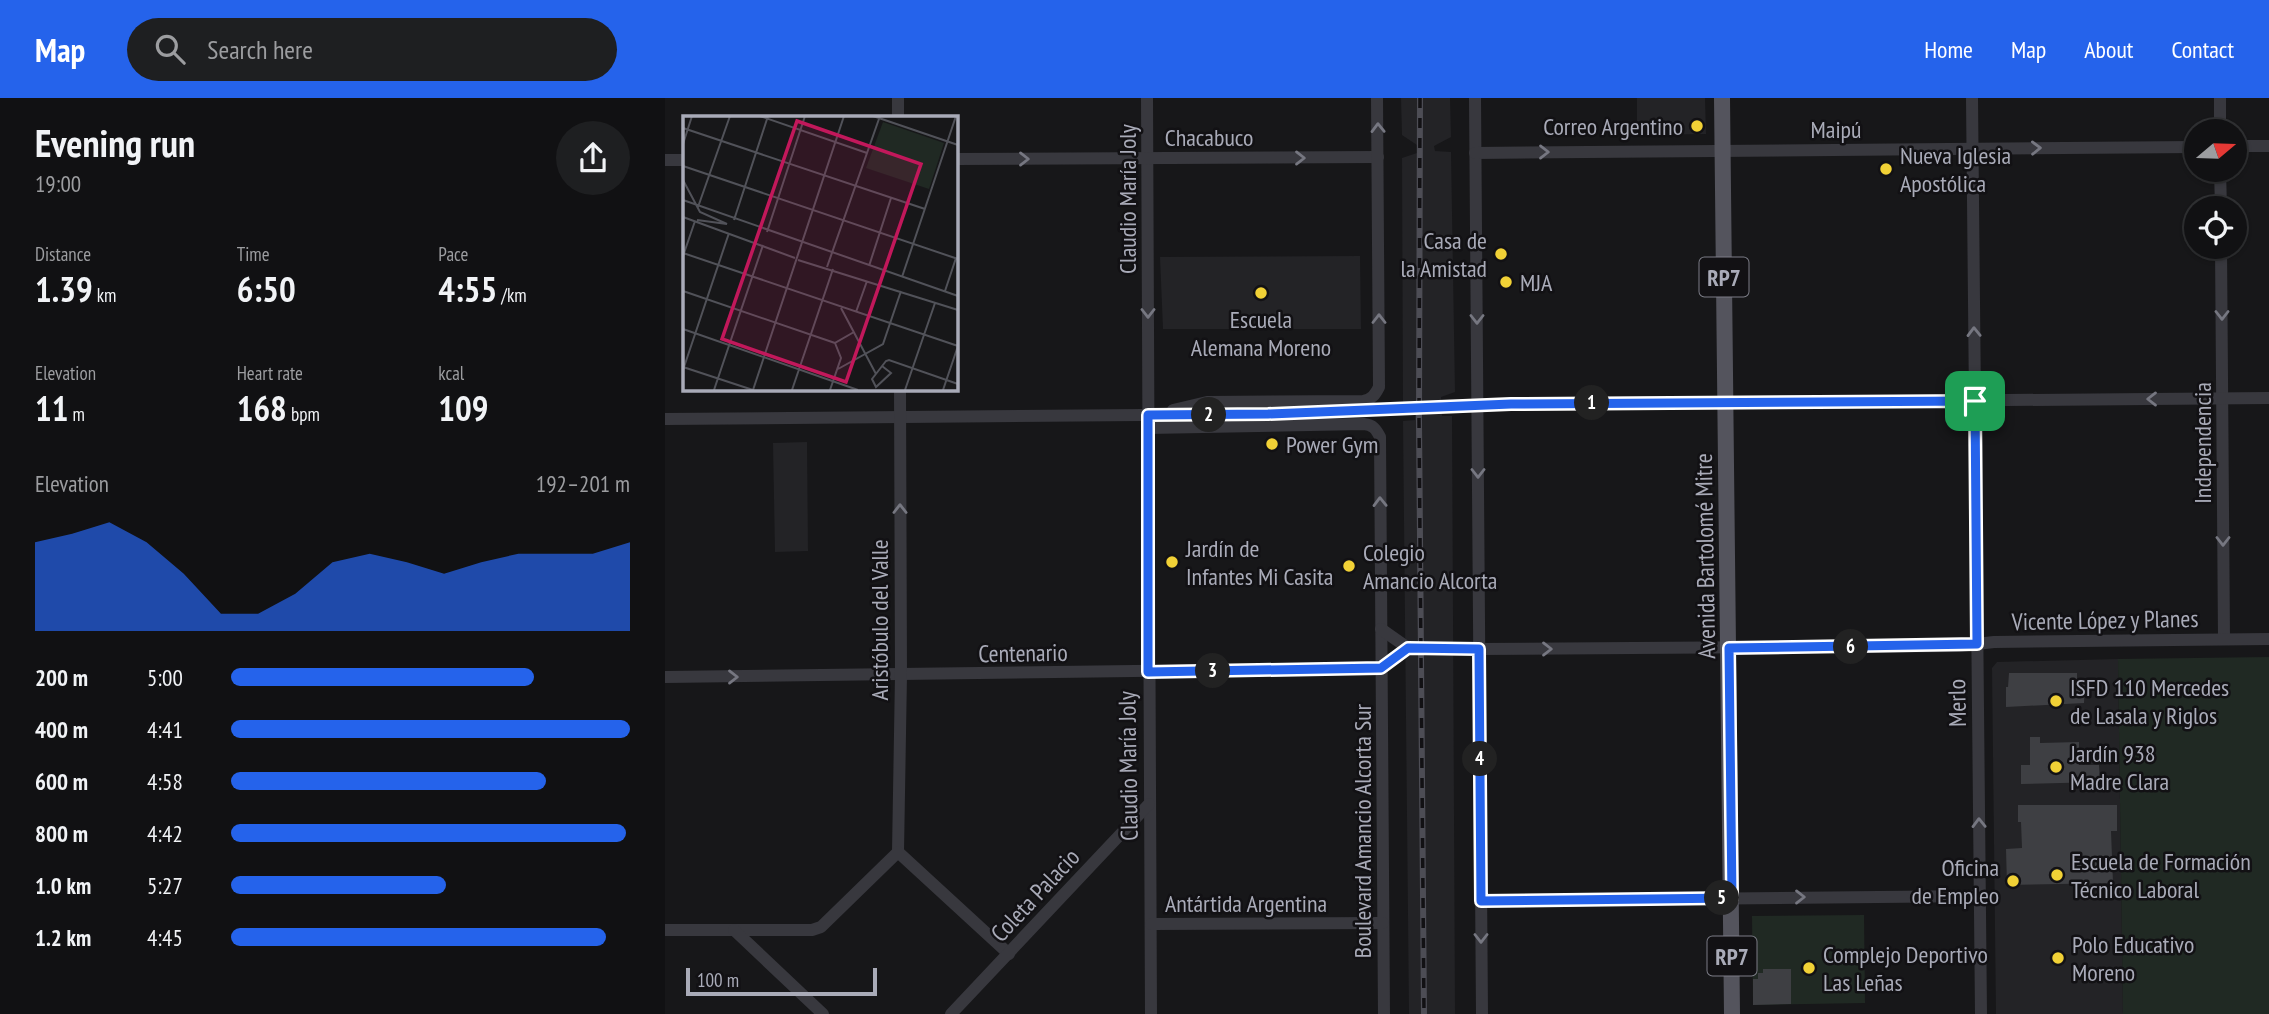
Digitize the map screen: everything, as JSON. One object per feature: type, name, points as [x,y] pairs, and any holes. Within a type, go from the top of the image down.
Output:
[{"type":"main road","name":"Avenida Bartolomé Mitre","points":[[1722,98],[1732,1014]]},
{"type":"street","points":[[898,98],[898,116]]},
{"type":"street","name":"Claudio María Joly","points":[[1147,98],[1151,1014]]},
{"type":"street","points":[[1148,421],[1207,402],[1371,399],[1379,387],[1377,98]]},
{"type":"street","points":[[1475,98],[1482,1014]]},
{"type":"street","name":"Merlo","points":[[1972,98],[1981,1014]]},
{"type":"street","points":[[2220,98],[2220,119]]},
{"type":"street","points":[[2247,146],[2269,146]]},
{"type":"street","name":"Maipú","points":[[1475,153],[2184,147]]},
{"type":"street","name":"Chacabuco","points":[[957,159],[1378,157]]},
{"type":"street","points":[[665,160],[683,160]]},
{"type":"street","name":"Independencia","points":[[2221,259],[2224,639]]},
{"type":"street","name":"Aristóbulo del Valle","points":[[898,852],[901,675],[900,390]]},
{"type":"street","points":[[665,419],[900,417],[1148,421],[1477,405],[2269,398]]},
{"type":"street","name":"Boulevard Amancio Alcorta Sur","points":[[1148,421],[1364,424],[1377,430],[1380,437],[1384,1014]]},
{"type":"street","points":[[1381,629],[1408,648],[1381,668]]},
{"type":"street","name":"Vicente López y Planes","points":[[1408,648],[1729,648],[2269,639]]},
{"type":"street","name":"Centenario","points":[[665,677],[1381,668]]},
{"type":"street","name":"Coleta Palacio","points":[[951,1014],[1149,804]]},
{"type":"street","points":[[665,930],[812,930],[821,927],[898,852],[1009,954]]},
{"type":"street","points":[[1481,901],[1980,896]]},
{"type":"street","name":"Antártida Argentina","points":[[1150,924],[1383,923]]},
{"type":"street","points":[[734,930],[823,1014]]},
{"type":"shaded area","points":[[1401,98],[1450,98],[1451,137],[1434,146],[1435,151],[1451,152],[1455,392],[1441,397],[1442,416],[1452,416],[1455,1014],[1409,1014],[1403,421],[1415,420],[1415,403],[1403,404],[1402,158],[1417,153],[1417,145],[1402,135]]},
{"type":"shaded area","points":[[1637,98],[1705,98],[1706,134],[1637,135]]},
{"type":"shaded area","name":"Escuela Alemana Moreno","points":[[1360,256],[1361,329],[1163,329],[1160,257]]},
{"type":"shaded area","points":[[807,442],[808,551],[775,552],[773,443]]},
{"type":"shaded area","points":[[2269,657],[2269,1014],[2123,1014],[2118,659]]},
{"type":"shaded area","points":[[2118,659],[2123,1014],[1996,1014],[1992,668],[1997,662]]},
{"type":"shaded area","name":"Complejo Deportivo Las Leñas","points":[[1864,915],[1865,1003],[1753,1005],[1752,916]]},
{"type":"building","points":[[2009,673],[2077,673],[2077,684],[2085,683],[2084,703],[2006,707]]},
{"type":"building","points":[[2030,737],[2040,737],[2040,743],[2079,742],[2079,765],[2099,765],[2100,782],[2021,784],[2021,765],[2030,765]]},
{"type":"building","points":[[2018,805],[2117,805],[2117,831],[2111,831],[2113,883],[2007,885],[2006,849],[2022,848]]},
{"type":"building","points":[[1763,969],[1791,969],[1791,1004],[1753,1005],[1753,979],[1758,979],[1758,973],[1763,973]]},
{"type":"railway","points":[[1420,98],[1419,420],[1424,1014]]},
{"type":"place","name":"Correo Argentino","points":[[1697,126]]},
{"type":"place","name":"Nueva Iglesia Apostólica","points":[[1886,169]]},
{"type":"place","name":"Casa de la Amistad","points":[[1501,254]]},
{"type":"place","name":"MJA","points":[[1506,282]]},
{"type":"place","name":"Escuela Alemana Moreno","points":[[1261,293]]},
{"type":"place","name":"Power Gym","points":[[1272,444]]},
{"type":"place","name":"Jardín de Infantes Mi Casita","points":[[1172,562]]},
{"type":"place","name":"Colegio Amancio Alcorta","points":[[1349,566]]},
{"type":"place","name":"ISFD 110 Mercedes de Lasala y Riglos","points":[[2056,701]]},
{"type":"place","name":"Jardín 938 Madre Clara","points":[[2056,767]]},
{"type":"place","name":"Escuela de Formación Técnico Laboral","points":[[2057,875]]},
{"type":"place","name":"Oficina de Empleo","points":[[2013,881]]},
{"type":"place","name":"Polo Educativo Moreno","points":[[2058,958]]},
{"type":"place","name":"Complejo Deportivo Las Leñas","points":[[1809,968]]},
{"type":"route","points":[[1975,401],[1977,644],[1729,648],[1732,898],[1481,901],[1479,649],[1408,648],[1381,668],[1148,672],[1148,415],[1268,414],[1511,404],[1975,401]]}]
